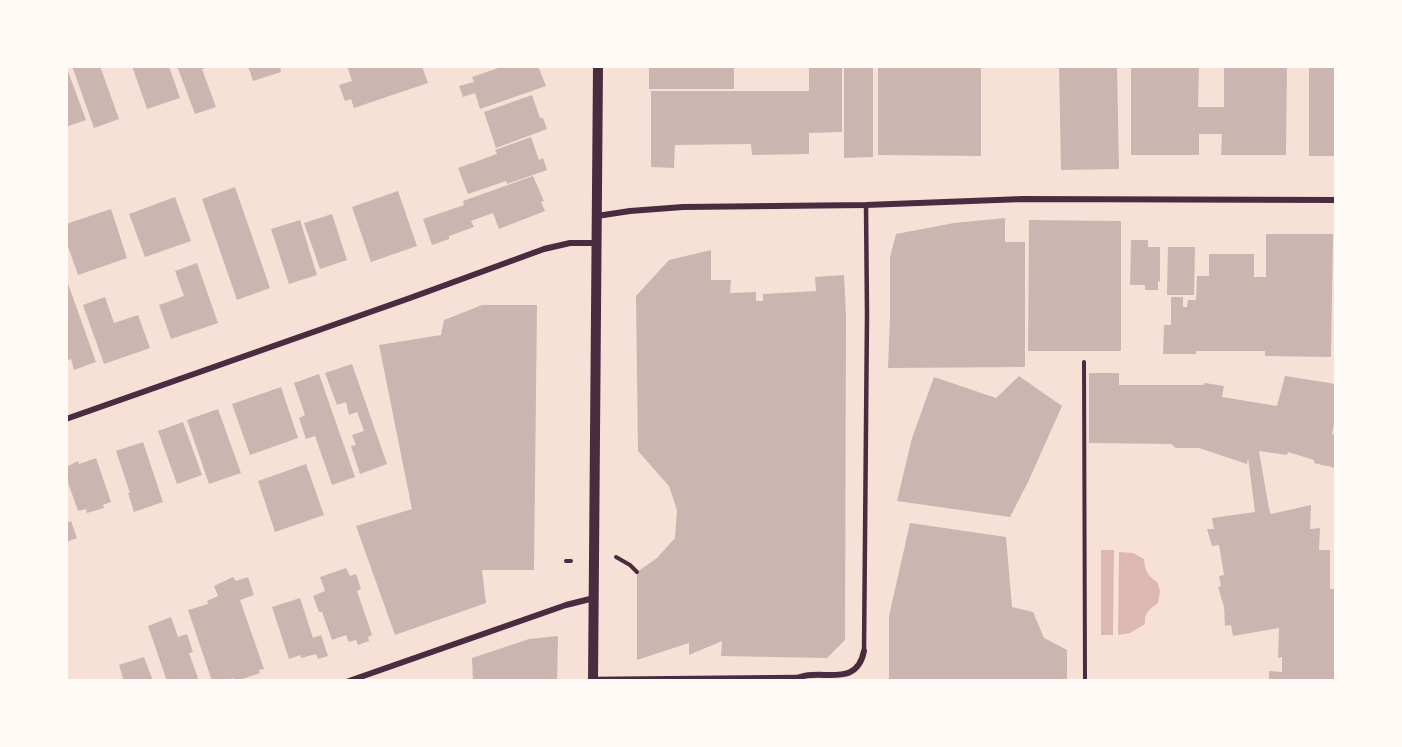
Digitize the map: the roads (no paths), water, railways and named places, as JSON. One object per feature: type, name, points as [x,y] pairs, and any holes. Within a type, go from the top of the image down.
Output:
[{"type":"street","points":[[593,680],[598,66]]},
{"type":"street","points":[[597,216],[683,207],[866,205],[1023,199],[1336,200]]},
{"type":"street","points":[[66,419],[544,249],[570,243],[597,243]]},
{"type":"street","points":[[349,681],[566,605],[594,598]]},
{"type":"street","points":[[792,681],[798,677],[849,673],[858,667],[864,651]]},
{"type":"lane","points":[[864,651],[866,205]]},
{"type":"lane","points":[[593,680],[798,677]]}]
